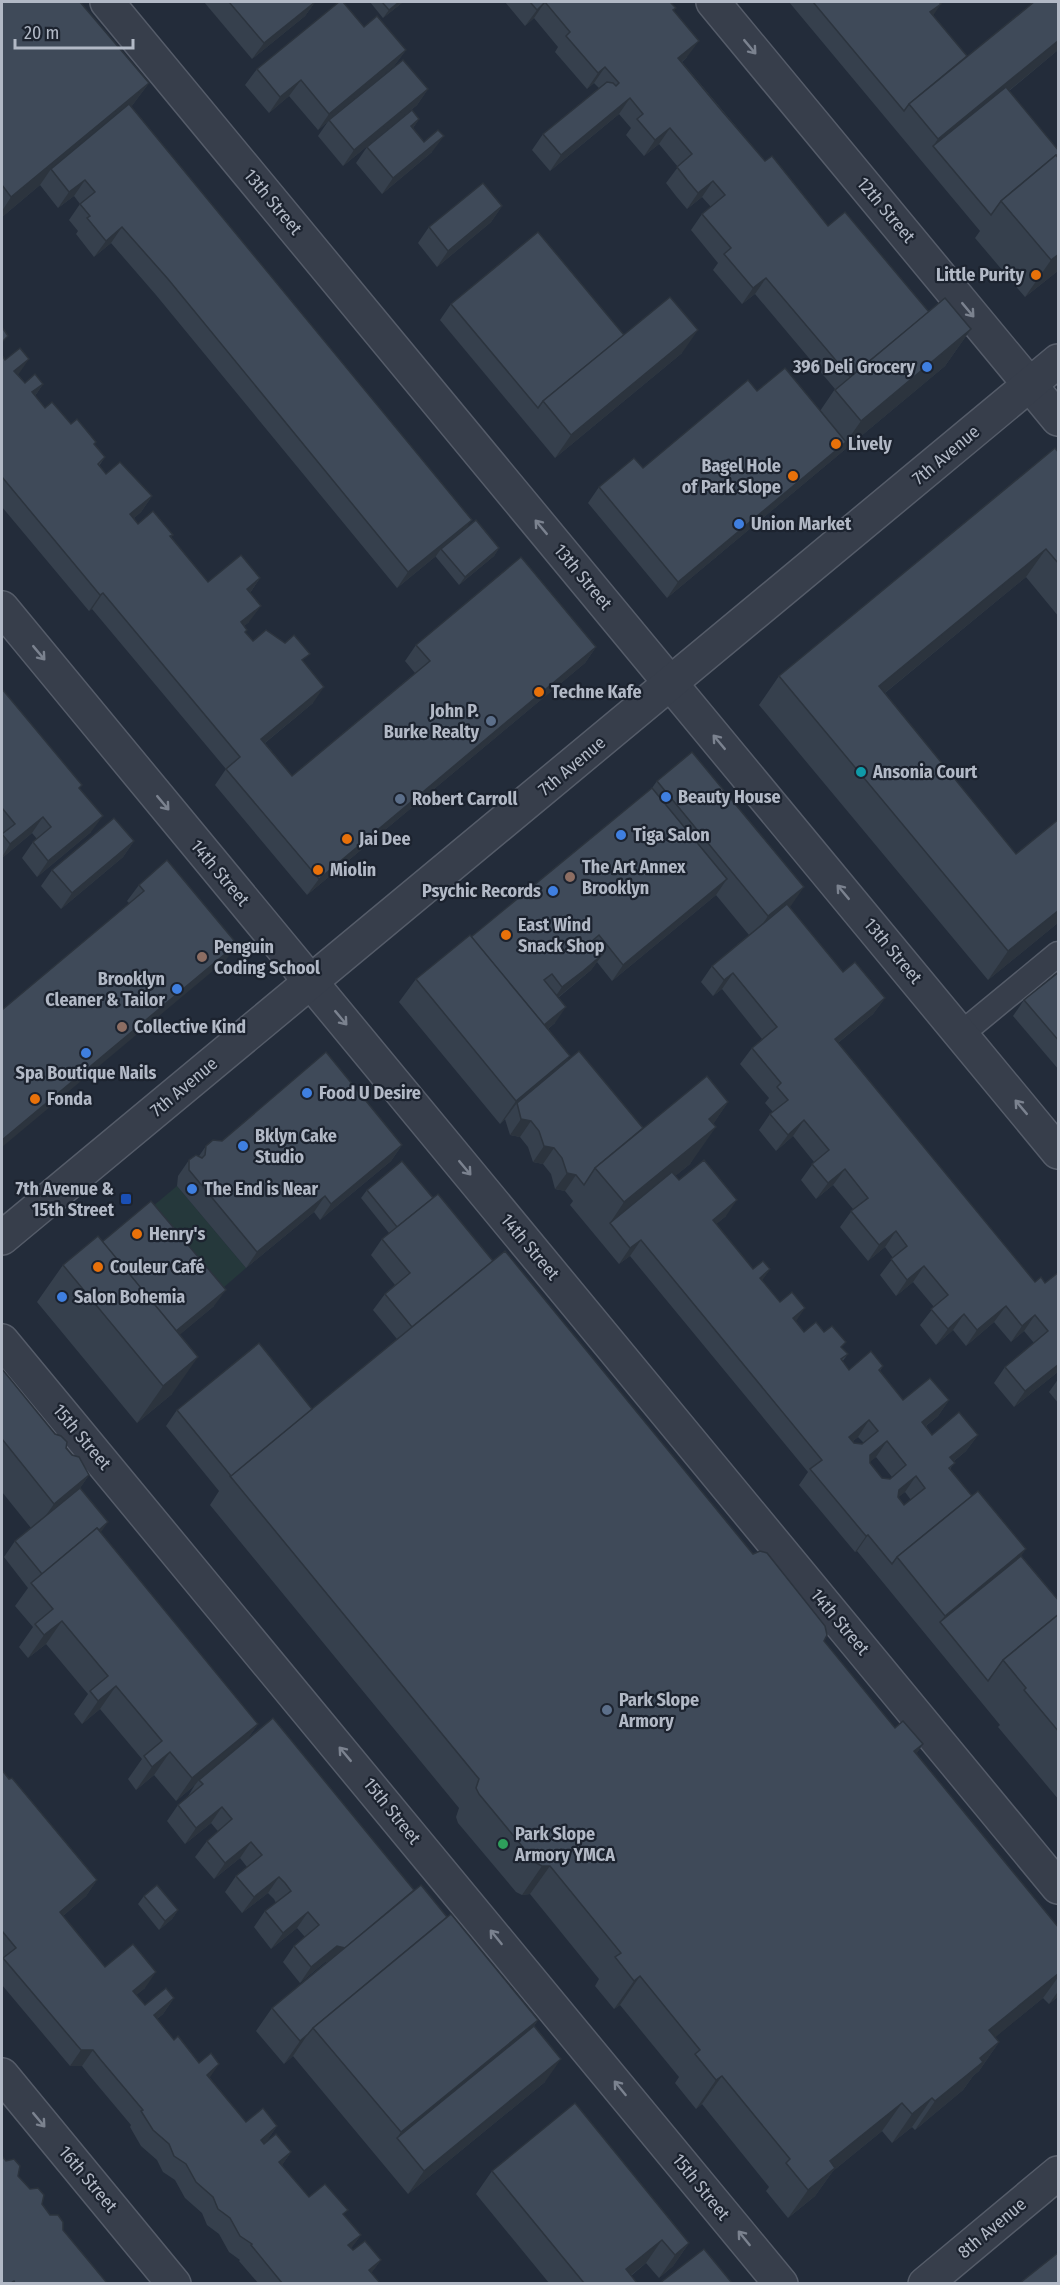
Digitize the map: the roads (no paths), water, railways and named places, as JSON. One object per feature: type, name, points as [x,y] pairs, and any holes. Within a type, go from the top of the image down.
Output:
[{"type":"street","name":"13th Street","points":[[107,2],[1059,1152]]},
{"type":"street","name":"12th Street","points":[[713,2],[1059,419]]},
{"type":"street","name":"7th Avenue","points":[[2,1238],[1059,362]]},
{"type":"street","name":"14th Street","points":[[2,608],[1059,1887]]},
{"type":"street","name":"15th Street","points":[[2,1341],[781,2283]]},
{"type":"street","name":"16th Street","points":[[2,2075],[174,2283]]},
{"type":"street","name":"8th Avenue","points":[[925,2283],[1059,2173]]},
{"type":"lane","points":[[961,1034],[1059,954]]},
{"type":"place","name":"Little Purity","points":[[1036,275]]},
{"type":"place","name":"396 Deli Grocery","points":[[927,367]]},
{"type":"place","name":"Lively","points":[[836,444]]},
{"type":"place","name":"Bagel Hole of Park Slope","points":[[793,476]]},
{"type":"place","name":"Union Market","points":[[739,524]]},
{"type":"place","name":"Techne Kafe","points":[[539,692]]},
{"type":"place","name":"John P. Burke Realty","points":[[491,721]]},
{"type":"place","name":"Ansonia Court","points":[[861,772]]},
{"type":"place","name":"Beauty House","points":[[666,797]]},
{"type":"place","name":"Robert Carroll","points":[[400,799]]},
{"type":"place","name":"Tiga Salon","points":[[621,835]]},
{"type":"place","name":"Jai Dee","points":[[347,839]]},
{"type":"place","name":"Miolin","points":[[318,870]]},
{"type":"place","name":"The Art Annex Brooklyn","points":[[570,877]]},
{"type":"place","name":"Psychic Records","points":[[553,891]]},
{"type":"place","name":"East Wind Snack Shop","points":[[506,935]]},
{"type":"place","name":"Penguin Coding School","points":[[202,957]]},
{"type":"place","name":"Brooklyn Cleaner & Tailor","points":[[177,989]]},
{"type":"place","name":"Collective Kind","points":[[122,1027]]},
{"type":"place","name":"Spa Boutique Nails","points":[[86,1053]]},
{"type":"place","name":"Food U Desire","points":[[307,1093]]},
{"type":"place","name":"Fonda","points":[[35,1099]]},
{"type":"place","name":"Bklyn Cake Studio","points":[[243,1146]]},
{"type":"place","name":"The End is Near","points":[[192,1189]]},
{"type":"place","name":"7th Avenue & 15th Street","points":[[126,1199]]},
{"type":"place","name":"Henry's","points":[[137,1234]]},
{"type":"place","name":"Couleur Café","points":[[98,1267]]},
{"type":"place","name":"Salon Bohemia","points":[[62,1297]]},
{"type":"place","name":"Park Slope Armory","points":[[607,1710]]},
{"type":"place","name":"Park Slope Armory YMCA","points":[[503,1844]]}]
